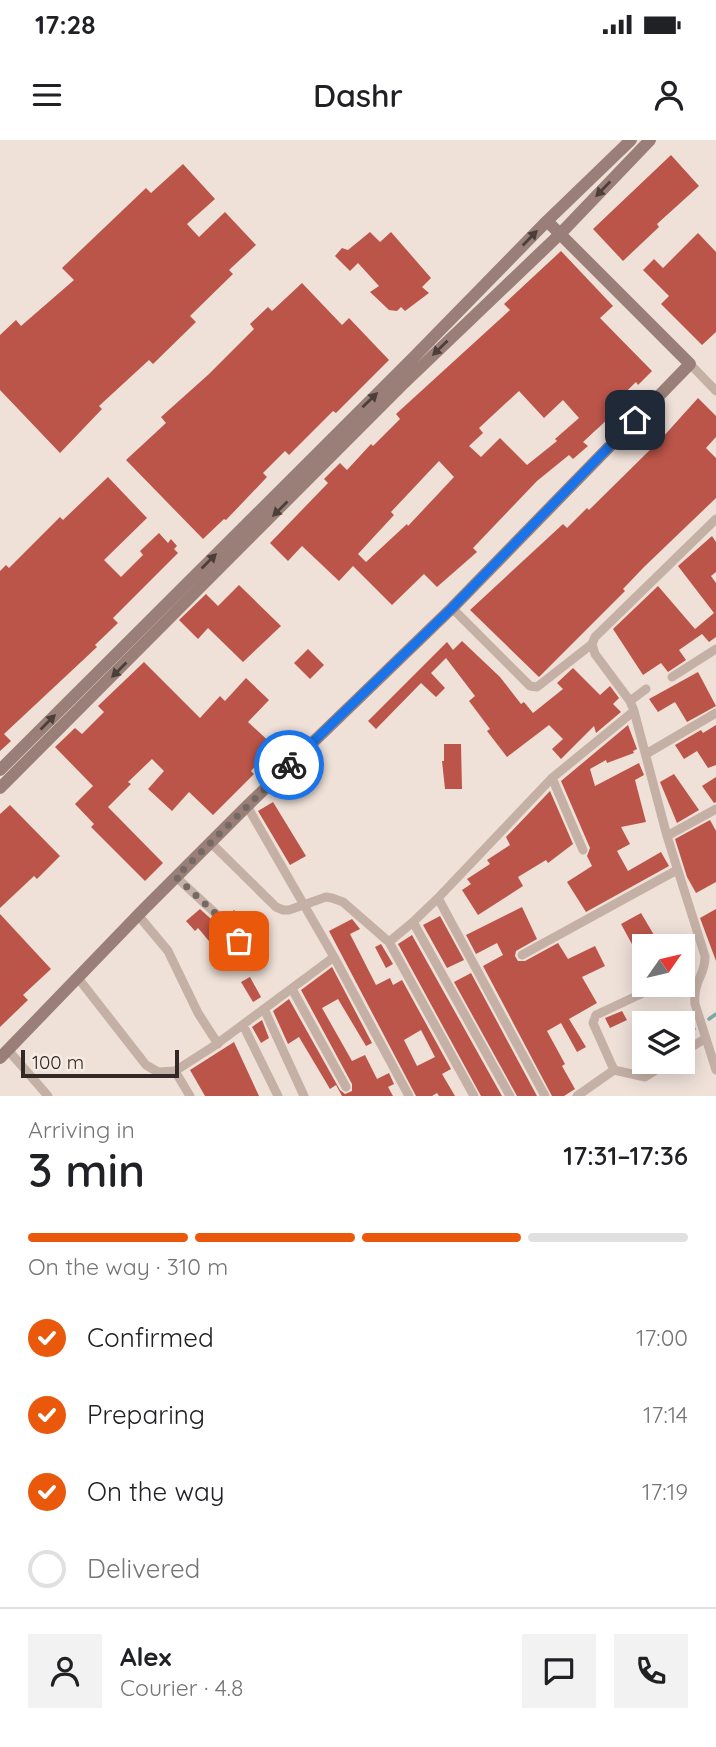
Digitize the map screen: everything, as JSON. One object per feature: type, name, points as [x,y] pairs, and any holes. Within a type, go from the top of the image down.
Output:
[{"type":"street","points":[[0,788],[138,641],[412,359],[547,221],[631,140]]},
{"type":"street","points":[[0,770],[138,641],[559,234],[650,140]]},
{"type":"street","points":[[547,221],[716,391]]},
{"type":"street","points":[[48,1096],[4,1054],[247,806],[452,608],[690,364]]},
{"type":"street","points":[[452,608],[530,686],[537,687],[592,644],[595,637],[716,519]]},
{"type":"street","points":[[592,644],[595,653],[631,701],[634,711],[667,836],[705,956],[706,965],[696,982],[695,1004],[716,1070]]},
{"type":"street","points":[[672,677],[716,649]]},
{"type":"street","points":[[631,701],[646,690]]},
{"type":"street","points":[[389,942],[438,898],[552,778],[634,711]]},
{"type":"street","points":[[646,754],[716,713]]},
{"type":"street","points":[[552,778],[583,850]]},
{"type":"street","points":[[247,806],[304,903],[409,1096]]},
{"type":"street","points":[[667,836],[716,809]]},
{"type":"street","points":[[211,842],[276,907],[289,910],[326,897],[344,902],[389,942],[474,1096]]},
{"type":"street","points":[[522,955],[677,870]]},
{"type":"street","points":[[176,877],[226,923],[252,959]]},
{"type":"street","points":[[438,898],[545,1096]]},
{"type":"street","points":[[138,915],[168,951],[198,1013],[218,1044]]},
{"type":"street","points":[[413,922],[510,1096]]},
{"type":"street","points":[[78,978],[146,1065],[158,1072],[176,1071],[218,1044],[334,957]]},
{"type":"street","points":[[292,989],[346,1087]]},
{"type":"street","points":[[614,1070],[593,1023],[596,1015],[632,998]]},
{"type":"street","points":[[264,1009],[304,1096]]},
{"type":"street","points":[[243,1025],[278,1096]]},
{"type":"street","points":[[695,1045],[706,1038]]},
{"type":"street","points":[[577,1096],[614,1070],[645,1077],[650,1074]]},
{"type":"street","points":[[176,1071],[190,1096]]},
{"type":"building","points":[[671,155],[699,186],[657,224],[659,227],[623,261],[593,229]]},
{"type":"building","points":[[183,164],[215,199],[187,224],[199,237],[225,212],[256,245],[229,270],[233,274],[190,316],[196,322],[153,364],[149,360],[99,406],[102,409],[60,453],[0,390],[0,335],[16,320],[21,326],[74,280],[62,268],[146,188],[151,193]]},
{"type":"building","points":[[370,232],[380,242],[391,232],[431,278],[422,287],[429,293],[405,311],[401,307],[397,311],[389,310],[370,292],[379,286],[358,263],[350,271],[335,256],[342,248],[348,250]]},
{"type":"building","points":[[698,233],[716,252],[716,332],[702,345],[661,304],[669,296],[643,270],[654,259],[663,268]]},
{"type":"building","points":[[561,251],[613,306],[600,318],[652,371],[638,385],[636,382],[605,412],[610,417],[583,442],[588,446],[573,459],[569,455],[537,481],[473,548],[477,552],[437,587],[424,574],[392,605],[353,566],[339,581],[302,546],[288,561],[270,543],[328,483],[324,479],[340,463],[347,470],[400,419],[396,414],[510,310],[504,304]],"holes":[[[519,391],[544,418],[563,400],[579,418],[555,439],[557,441],[527,465],[500,438],[481,457],[469,446],[483,433],[479,428]],[[439,461],[454,477],[408,526],[407,524],[366,562],[358,554],[394,515],[391,512]]]},
{"type":"building","points":[[302,283],[342,325],[349,318],[389,360],[289,455],[285,451],[263,473],[267,477],[226,520],[203,539],[126,460],[166,423],[161,417],[254,329],[250,324],[268,307],[272,311]]},
{"type":"building","points":[[698,398],[716,416],[716,437],[706,448],[716,458],[716,498],[644,567],[623,589],[625,591],[539,677],[470,610],[563,524],[567,528],[587,508],[589,510]]},
{"type":"building","points":[[108,477],[147,518],[104,560],[121,577],[143,555],[140,551],[159,533],[168,543],[171,539],[177,546],[174,549],[178,553],[113,618],[118,623],[95,645],[97,647],[4,734],[11,741],[0,751],[0,571],[6,565],[9,568],[60,517],[63,520]]},
{"type":"building","points":[[712,536],[716,542],[716,572],[711,576],[716,583],[716,637],[709,642],[702,634],[679,650],[686,660],[668,672],[661,663],[643,675],[613,629],[658,586],[695,629],[714,613],[678,566]]},
{"type":"building","points":[[239,585],[281,626],[243,662],[208,628],[198,639],[179,620],[206,594],[218,606]]},
{"type":"building","points":[[462,641],[500,677],[521,704],[524,702],[533,713],[563,689],[557,683],[573,668],[600,695],[610,686],[619,698],[613,704],[621,712],[596,733],[594,726],[561,759],[552,749],[563,739],[549,725],[507,757],[469,701],[475,696],[446,658],[431,673],[445,688],[436,697],[421,683],[376,729],[368,721],[447,642],[453,650]]},
{"type":"building","points":[[308,649],[324,665],[310,679],[294,663]]},
{"type":"building","points":[[144,662],[200,718],[220,696],[225,701],[246,678],[269,700],[248,722],[274,746],[251,771],[254,774],[213,815],[189,792],[172,811],[148,789],[164,771],[152,759],[128,782],[131,784],[108,807],[163,863],[145,881],[91,827],[94,824],[75,804],[93,786],[55,747],[75,728],[82,734],[104,712],[98,706]]},
{"type":"building","points":[[698,672],[716,706],[687,722],[675,702],[658,712],[649,699]]},
{"type":"building","points":[[628,725],[637,749],[634,753],[607,763],[606,760],[590,769],[595,786],[639,763],[644,775],[635,780],[646,822],[621,827],[630,844],[617,851],[628,871],[661,852],[669,866],[586,912],[567,882],[592,866],[587,856],[590,848],[561,781]]},
{"type":"building","points":[[716,725],[716,765],[708,768],[697,751],[684,759],[675,745]]},
{"type":"building","points":[[444,744],[461,744],[462,789],[445,789],[442,761]]},
{"type":"building","points":[[674,774],[699,810],[677,823],[660,782]]},
{"type":"building","points":[[716,777],[716,802],[714,803],[702,786]]},
{"type":"building","points":[[550,791],[573,844],[548,863],[546,860],[518,877],[523,886],[478,915],[462,890],[471,884],[467,879],[490,864],[487,860],[510,845],[506,837]]},
{"type":"building","points":[[273,802],[306,856],[290,865],[258,811]]},
{"type":"building","points":[[10,805],[60,856],[37,879],[34,876],[0,908],[0,814]]},
{"type":"building","points":[[710,820],[716,831],[716,882],[696,893],[687,877],[675,839]]},
{"type":"building","points":[[522,907],[537,939],[516,951],[518,961],[525,961],[558,943],[568,959],[595,946],[605,966],[582,977],[597,1003],[569,1019],[586,1047],[577,1052],[561,1023],[547,1031],[575,1089],[564,1096],[552,1096],[483,966],[503,955],[497,943],[476,954],[466,935]]},
{"type":"building","points":[[200,909],[221,928],[230,941],[221,950],[212,939],[209,941],[198,928],[195,931],[186,921]]},
{"type":"building","points":[[716,909],[716,961],[700,918]]},
{"type":"building","points":[[234,910],[249,925],[263,949],[256,953],[228,915]]},
{"type":"building","points":[[641,913],[653,934],[632,934],[632,944],[621,924]]},
{"type":"building","points":[[0,914],[51,969],[23,995],[28,1000],[0,1027]]},
{"type":"building","points":[[440,916],[464,960],[447,968],[423,925]]},
{"type":"building","points":[[352,919],[360,929],[350,934],[376,985],[390,978],[393,985],[402,980],[451,1069],[442,1074],[455,1096],[439,1096],[437,1093],[432,1096],[416,1096],[329,931]],"holes":[[[421,1030],[435,1057],[417,1066],[404,1040]]]},
{"type":"building","points":[[412,935],[502,1096],[481,1096],[398,944]]},
{"type":"building","points":[[381,944],[393,964],[386,968],[375,947]]},
{"type":"building","points":[[332,967],[372,1043],[366,1046],[338,999],[322,1008],[352,1061],[365,1055],[377,1079],[389,1073],[394,1084],[388,1087],[393,1096],[342,1096],[336,1085],[330,1089],[299,1037],[288,1044],[273,1011],[289,999],[340,1090],[345,1094],[352,1091],[352,1084],[301,990]]},
{"type":"building","points":[[471,973],[537,1096],[517,1096],[454,982]]},
{"type":"building","points":[[250,977],[261,997],[253,1002],[241,982]]},
{"type":"building","points":[[622,1011],[627,1020],[610,1028],[605,1018]]},
{"type":"building","points":[[262,1020],[269,1038],[261,1043],[252,1027]]},
{"type":"building","points":[[234,1042],[259,1096],[205,1096],[190,1070]]},
{"type":"waterway","points":[[709,1019],[716,1014]]},
{"type":"way so far","points":[[239,941],[226,923],[176,877],[289,765]]},
{"type":"route","points":[[289,765],[452,608],[635,420]]}]
